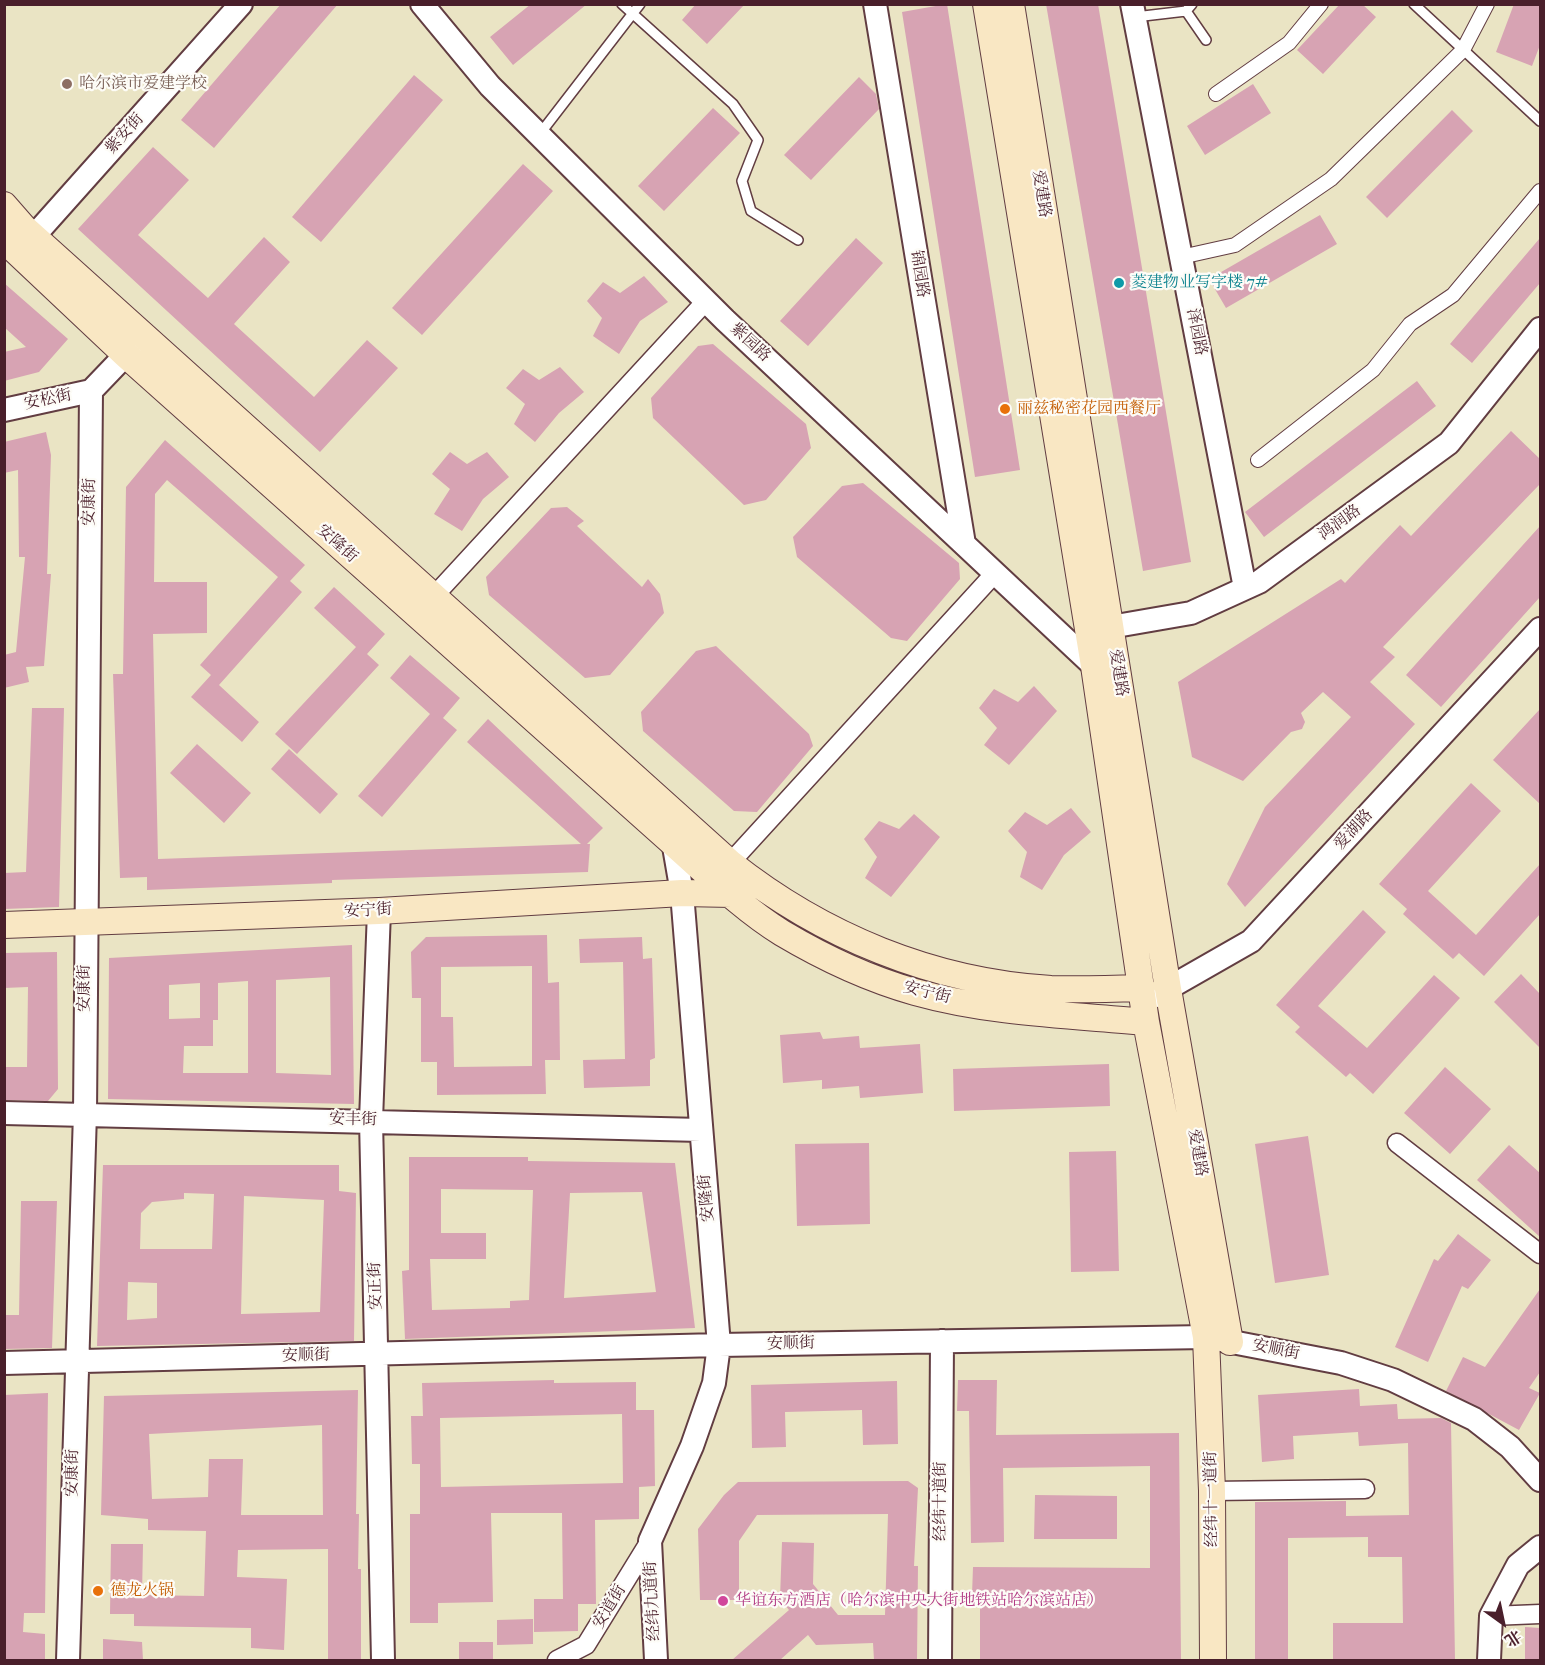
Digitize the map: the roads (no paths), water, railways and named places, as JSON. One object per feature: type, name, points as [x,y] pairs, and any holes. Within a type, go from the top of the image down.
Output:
[{"type":"main road","name":"爱建路","points":[[986,4],[1086,631],[1094,666],[1144,1004],[1218,1339]]},
{"type":"main road","name":"爱建路","points":[[1011,4],[1168,988],[1218,1339]]},
{"type":"main road","name":"安隆街","points":[[4,205],[34,236],[730,863],[772,896],[820,924],[894,957],[984,979],[1144,1004]]},
{"type":"main road","name":"安隆街","points":[[4,240],[126,355],[673,843]]},
{"type":"main road","name":"安宁街","points":[[673,843],[732,894],[781,932],[838,963],[916,992],[1001,1009],[1144,1004]]},
{"type":"main road","name":"安宁街","points":[[4,925],[378,911],[682,893],[732,894]]},
{"type":"main road","name":"经纬十一道街","points":[[1213,1660],[1212,1491],[1218,1339]]},
{"type":"street","name":"紫安街","points":[[34,236],[241,4]]},
{"type":"street","name":"紫园路","points":[[422,4],[490,86],[706,301],[1094,666]]},
{"type":"street","name":"锦园路","points":[[875,4],[964,544]]},
{"type":"street","points":[[1216,94],[1288,43],[1320,4]]},
{"type":"street","points":[[1181,257],[1234,245],[1331,179],[1463,50],[1487,4]]},
{"type":"street","name":"泽园路","points":[[1134,11],[1245,588]]},
{"type":"street","points":[[1258,460],[1373,370],[1410,324],[1453,295],[1540,191]]},
{"type":"street","points":[[435,596],[706,301]]},
{"type":"street","name":"鸿润路","points":[[1086,631],[1191,613],[1259,582],[1449,443],[1540,329]]},
{"type":"street","points":[[92,391],[144,335]]},
{"type":"street","name":"安松街","points":[[4,410],[92,391]]},
{"type":"street","name":"安康街","points":[[68,1660],[85,1113],[84,922],[92,391]]},
{"type":"street","points":[[730,863],[995,573]]},
{"type":"street","name":"爱湖路","points":[[1144,1004],[1251,941],[1540,628]]},
{"type":"street","name":"安隆街","points":[[650,1540],[692,1446],[714,1383],[719,1345],[682,893],[666,804]]},
{"type":"street","name":"安正街","points":[[378,911],[371,1120],[383,1660]]},
{"type":"street","name":"安丰街","points":[[4,1113],[85,1113],[701,1130]]},
{"type":"street","points":[[1397,1143],[1540,1254]]},
{"type":"street","name":"安顺街","points":[[4,1363],[719,1345],[1218,1339],[1341,1363],[1393,1380],[1474,1419],[1510,1447],[1540,1480]]},
{"type":"street","name":"经纬十道街","points":[[940,1660],[942,1341]]},
{"type":"street","points":[[1212,1491],[1365,1489]]},
{"type":"street","name":"安道街","points":[[557,1660],[586,1645],[650,1540]]},
{"type":"street","name":"经纬九道街","points":[[650,1540],[656,1660]]},
{"type":"street","points":[[1489,1660],[1491,1616],[1518,1565],[1540,1547]]},
{"type":"street","points":[[1491,1616],[1540,1614]]},
{"type":"lane","points":[[622,4],[733,104],[758,140],[742,182],[751,211],[798,240]]},
{"type":"lane","points":[[539,135],[640,4]]},
{"type":"lane","points":[[1414,4],[1540,121]]},
{"type":"lane","points":[[1134,11],[1189,8],[1206,40]]},
{"type":"place","name":"哈尔滨市爱建学校","points":[[67,84]]},
{"type":"place","name":"菱建物业写字楼 7#","points":[[1119,283]]},
{"type":"place","name":"丽兹秘密花园西餐厅","points":[[1005,409]]},
{"type":"place","name":"德龙火锅","points":[[98,1591]]},
{"type":"place","name":"华谊东方酒店（哈尔滨中央大街地铁站哈尔滨站店）","points":[[723,1601]]}]
